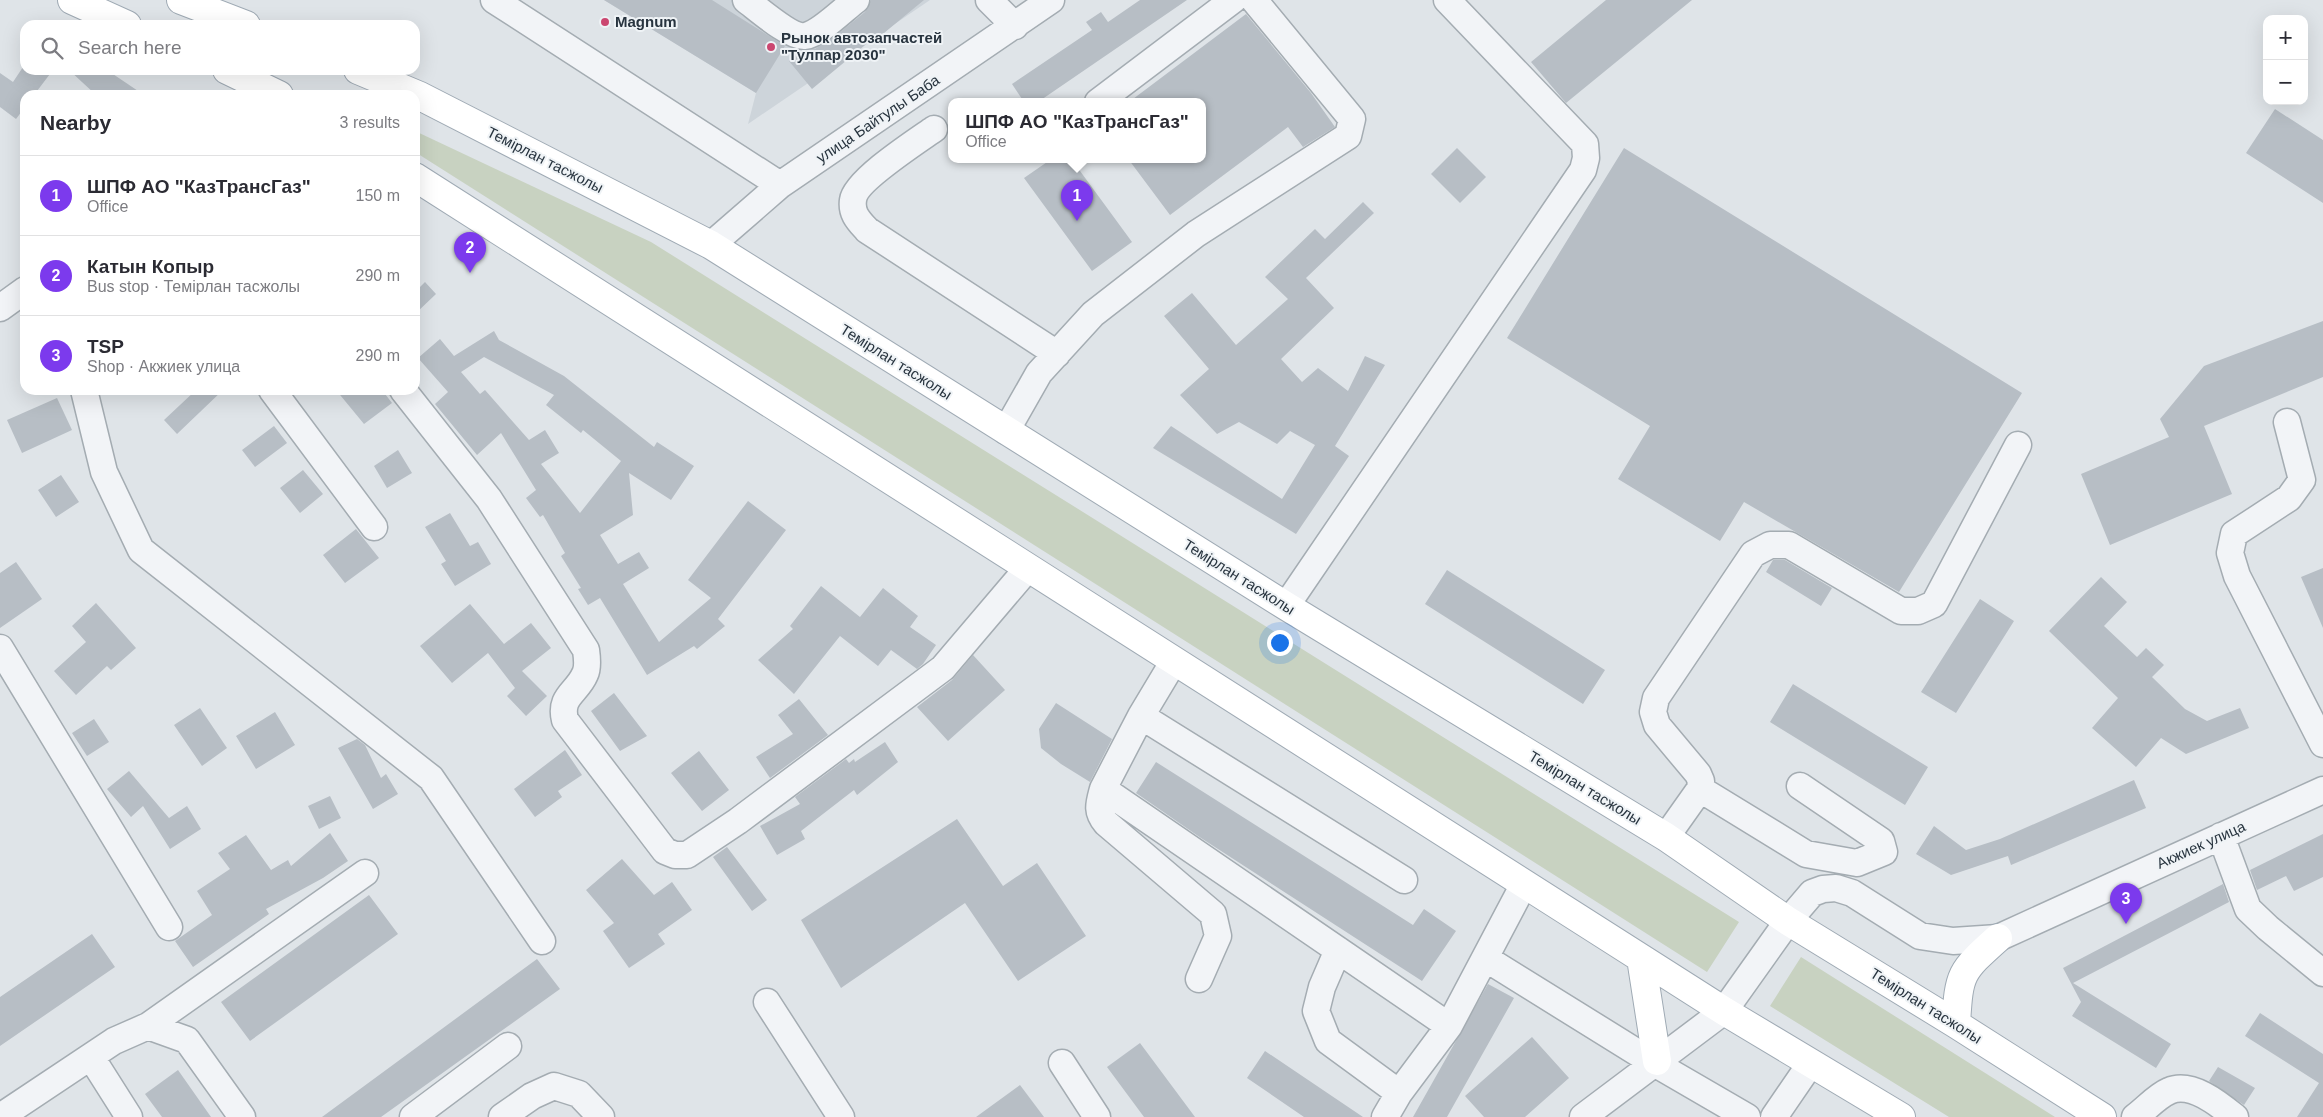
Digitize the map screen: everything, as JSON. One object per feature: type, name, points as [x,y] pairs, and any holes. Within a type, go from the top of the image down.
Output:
[{"type":"main road","points":[[72,0],[116,20]]},
{"type":"main road","points":[[181,0],[228,14]]},
{"type":"main road","points":[[236,75],[263,90]]},
{"type":"main road","name":"Темірлан тасжолы","points":[[367,75],[396,90]]},
{"type":"main road","name":"Темірлан тасжолы","points":[[424,105],[711,245],[1286,606],[1666,837],[1788,921],[1956,1024],[2102,1117]]},
{"type":"main road","points":[[420,180],[1724,1011],[1901,1117]]},
{"type":"main road","points":[[1956,1024],[1961,977],[1970,963],[1998,938]]},
{"type":"main road","points":[[1641,958],[1656,1062]]},
{"type":"street","points":[[494,0],[780,185]]},
{"type":"street","points":[[746,0],[776,8],[793,34],[805,36],[817,31],[856,0]]},
{"type":"street","points":[[989,0],[1015,26]]},
{"type":"street","name":"улица Байтулы Баба","points":[[711,245],[780,185],[1051,0]]},
{"type":"street","points":[[1103,98],[1233,0]]},
{"type":"street","points":[[1006,431],[1039,373],[1093,314],[1196,234],[1348,136],[1352,119],[1254,0]]},
{"type":"street","points":[[1286,606],[1583,170],[1586,158],[1585,144],[1448,0]]},
{"type":"street","points":[[934,129],[863,182],[852,199],[854,216],[867,230],[1057,354]]},
{"type":"street","points":[[0,308],[20,294]]},
{"type":"street","points":[[85,395],[104,472],[141,550],[431,778],[542,941]]},
{"type":"street","points":[[276,395],[374,527]]},
{"type":"street","points":[[407,395],[489,499],[586,650],[586,674],[568,697],[562,709],[565,720],[665,851],[675,855],[687,855],[738,821],[943,668],[1028,568]]},
{"type":"street","points":[[2287,422],[2302,480],[2289,498],[2234,534],[2230,553],[2237,576],[2323,744]]},
{"type":"street","points":[[1666,837],[1700,789],[1700,781],[1698,774],[1657,725],[1653,712],[1656,698],[1753,554],[1770,545],[1789,545],[1901,611],[1918,611],[1934,604],[2018,445]]},
{"type":"street","points":[[0,648],[169,927]]},
{"type":"street","points":[[1174,661],[1141,716],[1103,789],[1098,806],[1099,815],[1106,823],[1213,914],[1218,936],[1199,979]]},
{"type":"street","points":[[1141,716],[1404,880]]},
{"type":"street","points":[[1700,789],[1806,854],[1857,863],[1884,852],[1881,841],[1800,786]]},
{"type":"street","points":[[1103,789],[1449,1026]]},
{"type":"street","name":"Акжиек улица","points":[[1998,938],[2323,790]]},
{"type":"street","points":[[2221,836],[2239,889],[2248,909],[2323,973]]},
{"type":"street","points":[[0,1116],[114,1041],[148,1026],[365,873]]},
{"type":"street","points":[[1385,1117],[1399,1093],[1449,1026],[1524,884]]},
{"type":"street","points":[[1584,1117],[1724,1011],[1788,921],[1812,893],[1836,888],[1852,893],[1920,936],[1953,941],[1998,938]]},
{"type":"street","points":[[1338,950],[1322,987],[1316,1010],[1328,1041],[1399,1093]]},
{"type":"street","points":[[1485,958],[1747,1117]]},
{"type":"street","points":[[767,1002],[841,1117]]},
{"type":"street","points":[[148,1026],[187,1040],[242,1117]]},
{"type":"street","points":[[413,1117],[508,1046]]},
{"type":"street","points":[[91,1057],[129,1117]]},
{"type":"street","points":[[1062,1063],[1096,1117]]},
{"type":"street","points":[[1774,1117],[1811,1063]]},
{"type":"street","points":[[502,1117],[532,1096],[554,1086],[579,1094],[601,1117]]},
{"type":"street","points":[[2136,1117],[2170,1091],[2183,1088],[2195,1090],[2235,1117]]},
{"type":"shaded area","name":"Рынок автозапчастей \"Тулпар 2030\"","points":[[604,0],[930,0],[748,124],[756,93]]},
{"type":"green space","points":[[420,133],[651,242],[1739,922],[1707,972],[420,155]]},
{"type":"green space","points":[[1801,957],[2055,1117],[1949,1117],[1770,1006]]},
{"type":"building","points":[[604,0],[712,0],[785,46],[756,93]]},
{"type":"building","points":[[871,0],[924,0],[878,38],[876,36],[812,89],[789,61],[801,51],[815,49],[833,38],[865,12]]},
{"type":"building","points":[[1140,0],[1187,0],[1044,98],[1021,98],[1012,84],[1092,30],[1086,22],[1101,12],[1108,22]]},
{"type":"building","points":[[1606,0],[1692,0],[1566,103],[1531,62]]},
{"type":"building","points":[[1246,14],[1311,93],[1335,127],[1303,147],[1288,127],[1170,215],[1131,163],[1206,163],[1206,98],[1134,98]]},
{"type":"building","points":[[20,72],[20,75],[49,75],[38,90],[20,90],[20,114],[16,119],[0,107],[0,73],[13,82]]},
{"type":"building","points":[[74,75],[114,75],[137,90],[91,90]]},
{"type":"building","points":[[2275,109],[2323,140],[2323,203],[2246,153]]},
{"type":"building","points":[[1457,148],[1486,177],[1460,203],[1431,174]]},
{"type":"building","points":[[1624,148],[2022,393],[1899,592],[1744,502],[1720,541],[1618,479],[1650,426],[1507,338]]},
{"type":"building","points":[[1046,163],[1074,163],[1132,242],[1092,271],[1024,178]]},
{"type":"building","points":[[1363,202],[1374,213],[1306,278],[1334,308],[1281,359],[1302,382],[1318,368],[1348,391],[1365,356],[1385,365],[1335,446],[1349,456],[1296,534],[1153,448],[1171,426],[1282,499],[1315,445],[1290,431],[1277,444],[1239,422],[1217,434],[1180,395],[1209,369],[1164,316],[1192,293],[1236,345],[1288,299],[1265,277],[1315,229],[1325,239]]},
{"type":"building","points":[[425,282],[436,294],[420,309],[420,287]]},
{"type":"building","points":[[2323,321],[2323,377],[2204,426],[2232,494],[2110,545],[2081,474],[2169,437],[2160,419],[2204,366]]},
{"type":"building","points":[[494,331],[499,340],[564,376],[654,447],[657,442],[694,466],[671,500],[629,473],[633,515],[600,535],[618,564],[639,552],[649,568],[623,584],[659,642],[711,598],[688,580],[748,501],[786,530],[718,619],[725,626],[697,649],[694,646],[647,675],[600,598],[588,605],[578,589],[581,588],[561,556],[565,553],[543,515],[540,517],[526,498],[536,490],[501,433],[477,455],[435,404],[448,392],[420,360],[420,356],[440,339],[454,356]],"holes":[[[484,357],[554,395],[546,405],[581,433],[583,430],[621,461],[580,513],[541,464],[559,453],[545,430],[529,440],[485,390],[480,394],[461,372]]]},
{"type":"building","points":[[191,395],[218,395],[177,434],[164,420]]},
{"type":"building","points":[[340,395],[386,395],[392,403],[364,424]]},
{"type":"building","points":[[57,398],[72,430],[22,453],[7,420]]},
{"type":"building","points":[[274,426],[287,443],[255,467],[242,450]]},
{"type":"building","points":[[398,450],[412,473],[387,488],[374,466]]},
{"type":"building","points":[[303,470],[323,494],[300,513],[280,488]]},
{"type":"building","points":[[61,475],[79,502],[56,517],[38,490]]},
{"type":"building","points":[[450,513],[470,546],[478,542],[491,564],[455,586],[441,564],[446,561],[425,527]]},
{"type":"building","points":[[356,529],[379,558],[345,583],[323,555]]},
{"type":"building","points":[[1773,560],[1785,560],[1832,588],[1821,606],[1766,572]]},
{"type":"building","points":[[16,562],[42,599],[0,628],[0,573]]},
{"type":"building","points":[[2323,568],[2323,628],[2301,577]]},
{"type":"building","points":[[1447,570],[1605,670],[1583,704],[1425,604]]},
{"type":"building","points":[[2101,577],[2127,602],[2104,626],[2137,657],[2146,648],[2164,665],[2152,677],[2185,709],[2207,721],[2240,708],[2249,728],[2186,754],[2161,738],[2136,767],[2092,728],[2118,698],[2049,631]]},
{"type":"building","points":[[821,586],[860,617],[883,588],[918,616],[910,627],[936,645],[923,664],[917,669],[891,650],[878,666],[840,636],[794,694],[758,660],[793,629],[790,626]]},
{"type":"building","points":[[1980,599],[2014,621],[1956,713],[1921,692]]},
{"type":"building","points":[[96,603],[136,648],[111,670],[107,666],[76,695],[54,671],[86,642],[72,626]]},
{"type":"building","points":[[470,604],[504,644],[531,623],[551,648],[522,671],[547,696],[526,716],[507,696],[515,688],[488,653],[452,683],[420,646]]},
{"type":"building","points":[[973,655],[1005,690],[948,741],[917,707],[952,680]]},
{"type":"building","points":[[1793,684],[1928,767],[1905,805],[1770,722]]},
{"type":"building","points":[[614,693],[647,736],[620,751],[591,711]]},
{"type":"building","points":[[799,699],[828,735],[770,778],[756,757],[793,734],[778,715]]},
{"type":"building","points":[[1056,703],[1112,739],[1090,782],[1061,764],[1041,748],[1039,729]]},
{"type":"building","points":[[200,708],[227,748],[202,766],[174,725]]},
{"type":"building","points":[[275,712],[295,745],[256,769],[236,736]]},
{"type":"building","points":[[94,719],[109,742],[87,756],[72,733]]},
{"type":"building","points":[[357,739],[365,745],[381,778],[386,774],[398,794],[373,809],[338,748]]},
{"type":"building","points":[[885,742],[898,762],[857,795],[854,790],[801,831],[805,839],[777,855],[760,826],[800,804],[795,797],[846,759],[849,763],[854,759],[855,762]]},
{"type":"building","points":[[565,750],[582,775],[558,791],[562,797],[535,817],[514,789]]},
{"type":"building","points":[[699,751],[729,790],[702,811],[671,773]]},
{"type":"building","points":[[1156,762],[1413,925],[1424,909],[1456,931],[1422,981],[1201,838],[1136,793]]},
{"type":"building","points":[[129,771],[169,818],[187,806],[201,829],[170,849],[143,806],[131,817],[107,789]]},
{"type":"building","points":[[2134,780],[2146,808],[2011,865],[2008,856],[1951,875],[1916,854],[1934,826],[1966,850],[2000,839]]},
{"type":"building","points":[[330,796],[341,818],[319,829],[308,806]]},
{"type":"building","points":[[957,819],[1003,886],[1037,863],[1086,936],[1018,981],[965,903],[841,988],[801,920]]},
{"type":"building","points":[[330,833],[348,861],[323,878],[266,909],[269,914],[193,967],[175,941],[212,915],[197,891],[230,869],[218,853],[246,835],[271,870],[288,860],[291,866]]},
{"type":"building","points":[[2323,834],[2323,877],[2294,891],[2286,876],[2257,890],[2250,870]]},
{"type":"building","points":[[727,847],[767,900],[752,911],[713,857]]},
{"type":"building","points":[[622,859],[654,895],[672,882],[692,910],[658,934],[665,944],[629,968],[603,931],[614,923],[586,890]]},
{"type":"building","points":[[2223,884],[2229,902],[2073,983],[2171,1044],[2156,1068],[2072,1016],[2081,1002],[2063,968]]},
{"type":"building","points":[[369,895],[398,934],[250,1041],[221,1002]]},
{"type":"building","points":[[92,934],[115,967],[0,1046],[0,997]]},
{"type":"building","points":[[537,959],[560,989],[381,1117],[322,1117]]},
{"type":"building","points":[[1488,984],[1514,998],[1447,1117],[1413,1117]]},
{"type":"building","points":[[2260,1013],[2323,1054],[2323,1117],[2297,1117],[2319,1083],[2245,1036]]},
{"type":"building","points":[[1532,1037],[1569,1078],[1525,1117],[1484,1117],[1465,1096]]},
{"type":"building","points":[[1140,1043],[1195,1117],[1144,1117],[1107,1067]]},
{"type":"building","points":[[1265,1051],[1363,1117],[1304,1117],[1247,1078]]},
{"type":"building","points":[[2218,1067],[2255,1088],[2244,1105],[2209,1081]]},
{"type":"building","points":[[178,1070],[211,1117],[162,1117],[145,1094]]},
{"type":"building","points":[[1020,1085],[1044,1117],[976,1117]]},
{"type":"place","name":"Magnum","points":[[605,22]]},
{"type":"place","name":"Рынок автозапчастей \"Тулпар 2030\"","points":[[771,47]]},
{"type":"place","name":"ШПФ АО \"КазТрансГаз\"","points":[[1077,221]]},
{"type":"place","name":"Катын Копыр","points":[[470,273]]},
{"type":"place","name":"TSP","points":[[2126,924]]}]
